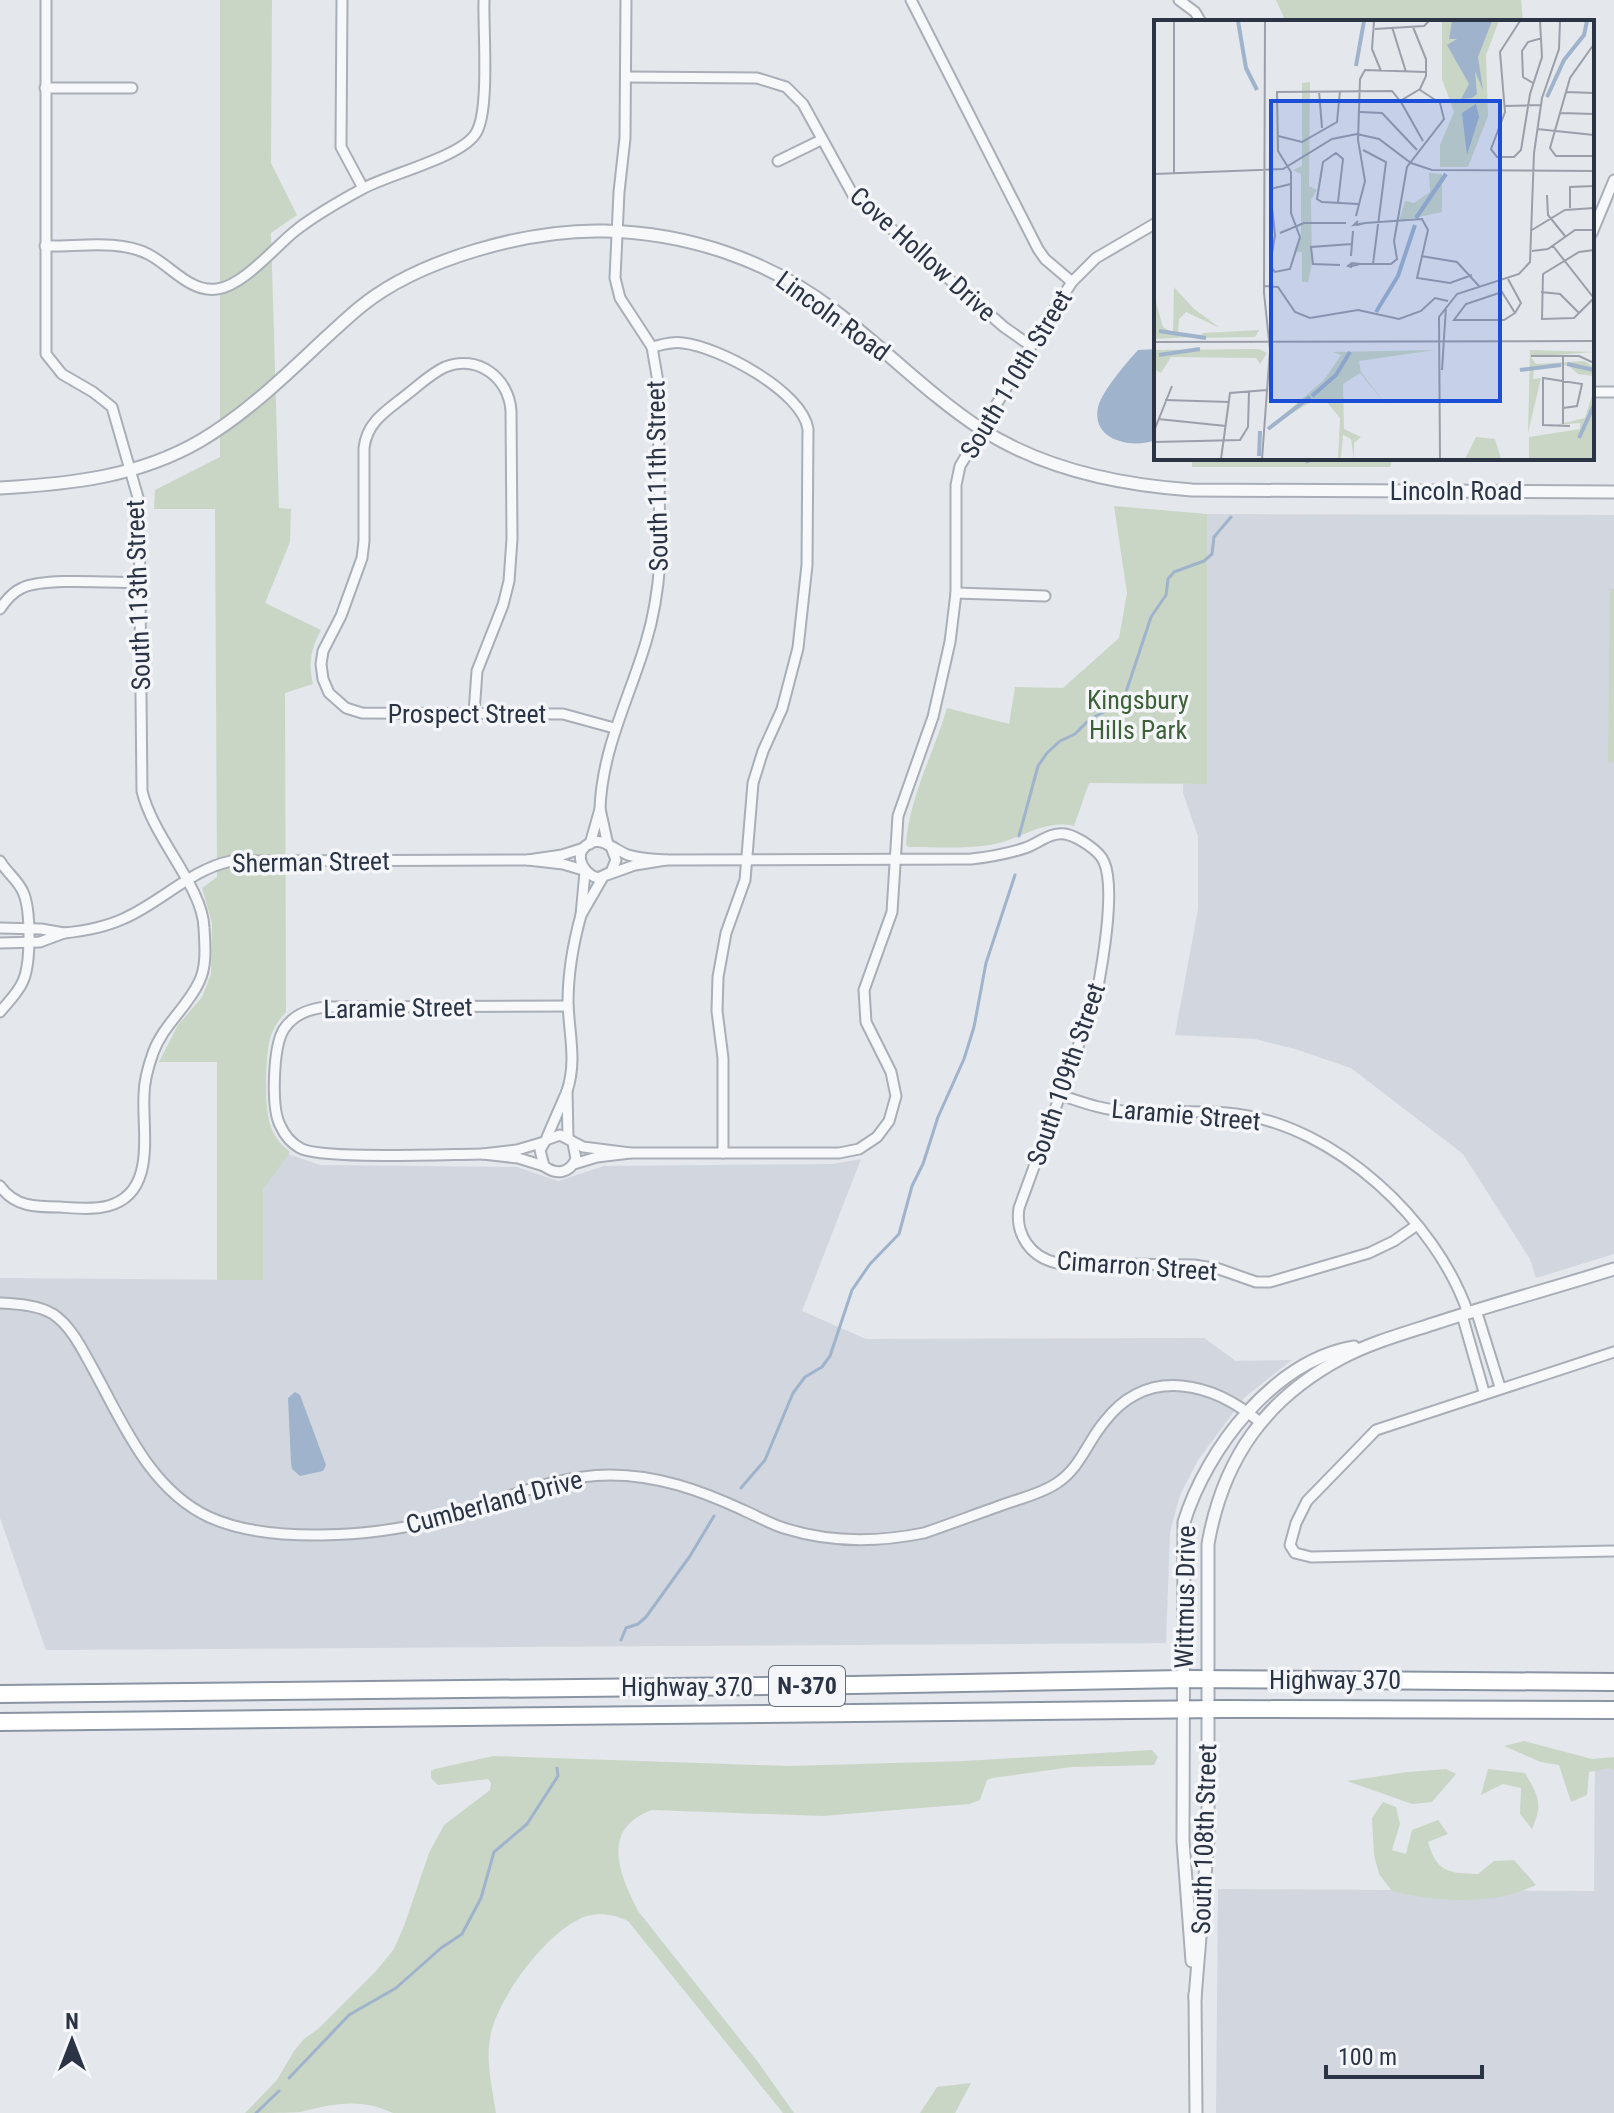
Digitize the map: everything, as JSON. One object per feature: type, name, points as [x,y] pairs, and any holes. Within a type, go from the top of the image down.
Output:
[{"type":"highway","name":"Highway 370","points":[[0,1694],[1183,1679],[1614,1682]]},
{"type":"highway","name":"Highway 370","points":[[0,1722],[1183,1709],[1614,1710]]},
{"type":"street","name":"South 113th Street","points":[[0,1186],[14,1200],[39,1207],[104,1207],[131,1193],[143,1169],[144,1095],[149,1065],[161,1035],[195,990],[204,968],[200,906],[150,817],[142,791],[139,501],[112,407],[62,374],[46,354],[46,0]]},
{"type":"street","points":[[342,0],[341,147],[363,188]]},
{"type":"street","points":[[45,246],[116,246],[136,250],[149,254],[187,282],[202,289],[218,289],[237,282],[297,230],[363,188],[453,152],[475,136],[483,116],[484,0]]},
{"type":"street","name":"South 111th Street","points":[[587,846],[600,809],[604,762],[646,640],[658,587],[658,382],[652,347],[617,288],[614,270],[625,138],[626,0]]},
{"type":"street","name":"South 110th Street","points":[[723,1153],[849,1152],[868,1145],[889,1121],[894,1107],[895,1087],[891,1072],[870,1032],[864,999],[868,974],[892,912],[896,883],[896,827],[927,737],[944,672],[956,593],[957,477],[981,429],[1072,282],[1038,249],[911,0]]},
{"type":"street","points":[[1179,0],[1195,12],[1200,20]]},
{"type":"street","name":"Cove Hollow Drive","points":[[626,77],[749,77],[786,87],[799,99],[853,195],[1004,327],[1031,346]]},
{"type":"street","points":[[45,88],[132,88]]},
{"type":"street","points":[[778,161],[821,140]]},
{"type":"street","points":[[1594,228],[1614,180]]},
{"type":"street","points":[[1072,282],[1096,258],[1154,224]]},
{"type":"street","name":"Lincoln Road","points":[[0,488],[86,481],[130,471],[197,443],[242,414],[362,306],[432,267],[520,239],[574,232],[616,232],[651,235],[736,255],[787,279],[833,309],[981,429],[1019,450],[1061,467],[1166,488],[1614,492]]},
{"type":"street","points":[[483,1154],[517,1150],[560,1135],[594,1149],[630,1153],[723,1153],[723,1058],[717,1011],[718,977],[726,933],[743,888],[753,783],[787,692],[801,625],[808,548],[808,425],[790,398],[735,361],[684,343],[652,347]]},
{"type":"street","name":"Prospect Street","points":[[474,713],[477,671],[509,581],[512,539],[511,411],[509,395],[499,379],[483,368],[464,363],[435,372],[378,417],[367,434],[364,448],[364,547],[341,616],[323,651],[321,669],[327,689],[342,705],[362,713],[569,714],[614,728]]},
{"type":"street","points":[[0,609],[13,594],[26,586],[44,583],[142,583]]},
{"type":"street","points":[[956,593],[1045,596]]},
{"type":"street","name":"South 111th Street","points":[[600,809],[610,846]]},
{"type":"street","name":"South 109th Street","points":[[895,859],[992,857],[1028,847],[1049,836],[1067,834],[1088,845],[1104,860],[1108,882],[1102,969],[1096,997],[1018,1211],[1023,1238],[1036,1254]]},
{"type":"street","points":[[544,1166],[540,1155],[567,1091],[574,1062],[568,1006],[571,960],[581,915],[584,871],[580,859],[587,846],[599,842],[635,857],[666,860],[895,859]]},
{"type":"street","name":"Sherman Street","points":[[528,860],[562,855],[587,846]]},
{"type":"street","points":[[581,915],[605,876],[614,869],[616,860],[610,846]]},
{"type":"street","name":"Sherman Street","points":[[0,943],[28,944],[64,933],[97,928],[126,918],[186,881],[223,863],[243,860],[528,860],[563,864],[584,871]]},
{"type":"street","points":[[584,871],[594,877],[605,876],[635,865],[666,860]]},
{"type":"street","points":[[0,861],[23,891],[28,929],[23,982],[0,1012]]},
{"type":"street","name":"Sherman Street","points":[[0,928],[64,933]]},
{"type":"street","name":"Laramie Street","points":[[483,1154],[326,1154],[308,1152],[292,1143],[278,1123],[276,1051],[283,1031],[298,1016],[315,1008],[568,1006]]},
{"type":"street","points":[[567,1091],[571,1140],[577,1154],[574,1164]]},
{"type":"street","name":"Laramie Street","points":[[1060,1095],[1122,1111],[1229,1113],[1279,1124],[1311,1137],[1385,1190],[1417,1225],[1459,1289],[1469,1313]]},
{"type":"street","points":[[483,1154],[518,1158],[559,1172],[597,1157],[630,1153]]},
{"type":"street","name":"Cimarron Street","points":[[1036,1254],[1048,1261],[1064,1264],[1201,1266],[1266,1283],[1369,1253],[1417,1225]]},
{"type":"street","name":"Wittmus Drive","points":[[1208,1679],[1208,1544],[1214,1510],[1236,1459],[1275,1407],[1317,1373],[1343,1357],[1469,1313],[1614,1269]]},
{"type":"street","name":"Cumberland Drive","points":[[0,1303],[27,1305],[52,1314],[72,1333],[139,1450],[168,1489],[207,1516],[253,1532],[343,1533],[401,1527],[434,1521],[522,1491],[566,1480],[611,1475],[679,1484],[786,1529],[813,1536],[846,1540],[903,1537],[924,1533],[1055,1485],[1082,1460],[1110,1414],[1124,1401],[1154,1388],[1171,1385],[1219,1394],[1261,1423]]},
{"type":"street","points":[[1469,1313],[1500,1387]]},
{"type":"street","points":[[1469,1313],[1484,1392]]},
{"type":"street","name":"Wittmus Drive","points":[[1183,1709],[1184,1522],[1192,1497],[1247,1411],[1281,1379],[1311,1360],[1338,1350],[1375,1344]]},
{"type":"street","points":[[1614,1352],[1484,1392],[1376,1430],[1307,1501],[1290,1545],[1295,1553],[1311,1557],[1614,1551]]},
{"type":"street","name":"South 108th Street","points":[[1195,1998],[1208,1839],[1208,1679]]},
{"type":"street","name":"South 108th Street","points":[[1183,1709],[1183,1841],[1195,1998],[1196,2113]]},
{"type":"shaded area","points":[[1207,514],[1614,515],[1614,1254],[1536,1278],[1530,1259],[1463,1154],[1351,1068],[1255,1039],[1175,1035],[1198,909],[1198,836],[1183,793],[1183,784],[1207,783]]},
{"type":"shaded area","points":[[288,1154],[320,1165],[517,1167],[558,1181],[604,1166],[833,1164],[861,1159],[802,1311],[866,1339],[1204,1338],[1236,1361],[1292,1360],[1245,1397],[1198,1460],[1180,1495],[1170,1532],[1166,1643],[46,1650],[0,1518],[0,1278],[263,1280],[263,1190]]},
{"type":"shaded area","points":[[1614,1759],[1614,2113],[1216,2113],[1218,1889],[1594,1891],[1595,1760]]},
{"type":"green space","points":[[220,0],[272,0],[271,163],[297,215],[271,233],[279,508],[291,509],[290,542],[265,603],[321,630],[311,656],[313,684],[285,693],[286,1012],[276,1024],[270,1039],[266,1083],[271,1127],[290,1152],[263,1190],[263,1280],[217,1280],[217,1062],[159,1062],[178,1025],[202,997],[211,974],[212,923],[202,888],[217,877],[215,509],[154,509],[155,490],[220,457]]},
{"type":"green space","points":[[1276,0],[1521,0],[1523,20],[1285,20]]},
{"type":"green space","points":[[1192,460],[1392,460],[1390,467],[1192,467]]},
{"type":"green space","name":"Kingsbury Hills Park","points":[[1114,506],[1207,514],[1207,784],[1089,783],[1074,826],[1052,825],[990,845],[909,847],[906,845],[912,810],[947,708],[1009,724],[1015,687],[1063,688],[1119,638],[1127,593]]},
{"type":"green space","points":[[1610,589],[1614,589],[1614,762],[1608,762]]},
{"type":"green space","points":[[1524,1741],[1592,1759],[1614,1757],[1614,1770],[1589,1772],[1587,1795],[1571,1802],[1559,1765],[1541,1762],[1504,1746]]},
{"type":"green space","points":[[1152,1750],[1158,1757],[1154,1765],[1072,1767],[992,1778],[987,1780],[980,1800],[969,1804],[823,1816],[652,1810],[636,1818],[625,1829],[618,1854],[620,1868],[638,1911],[758,2062],[794,2113],[783,2113],[628,1921],[603,1914],[587,1916],[573,1923],[542,1948],[504,2001],[489,2043],[496,2113],[393,2113],[370,2105],[347,2104],[301,2112],[245,2113],[277,2080],[304,2039],[376,1971],[394,1949],[429,1853],[444,1825],[490,1790],[488,1779],[438,1785],[431,1778],[431,1771],[435,1769],[493,1756],[789,1766],[964,1761]]},
{"type":"green space","points":[[1446,1769],[1456,1774],[1432,1802],[1412,1804],[1347,1781],[1408,1772]]},
{"type":"green space","points":[[1488,1769],[1525,1773],[1538,1801],[1538,1813],[1532,1829],[1520,1814],[1521,1788],[1503,1784],[1481,1795]]},
{"type":"green space","points":[[1383,1802],[1396,1807],[1400,1824],[1392,1850],[1406,1854],[1412,1830],[1438,1820],[1448,1834],[1428,1842],[1436,1860],[1446,1869],[1478,1874],[1494,1861],[1514,1860],[1536,1885],[1501,1896],[1465,1900],[1428,1898],[1392,1891],[1379,1874],[1374,1855],[1372,1818]]},
{"type":"green space","points":[[971,2083],[955,2113],[920,2113],[937,2087]]},
{"type":"water","points":[[1154,349],[1154,441],[1146,443],[1115,440],[1101,428],[1097,419],[1104,393],[1138,350]]},
{"type":"water","points":[[295,1392],[300,1395],[326,1465],[323,1471],[300,1476],[292,1469],[291,1463],[288,1398]]},
{"type":"waterway","points":[[1307,462],[1310,460]]},
{"type":"waterway","points":[[1019,836],[1038,766],[1060,741],[1075,734],[1090,719],[1118,705],[1124,698],[1151,617],[1166,595],[1168,579],[1174,572],[1204,561],[1212,554],[1214,537],[1231,517]]},
{"type":"waterway","points":[[741,1488],[765,1460],[793,1393],[805,1377],[822,1367],[830,1356],[852,1290],[870,1264],[899,1234],[912,1186],[964,1059],[974,1027],[986,963],[1015,875]]},
{"type":"waterway","points":[[621,1640],[626,1628],[646,1617],[690,1556],[714,1516]]},
{"type":"waterway","points":[[289,2078],[349,2015],[396,1988],[441,1948],[462,1934],[481,1898],[494,1852],[527,1824],[558,1776],[557,1768]]},
{"type":"waterway","points":[[256,2113],[279,2091]]}]
